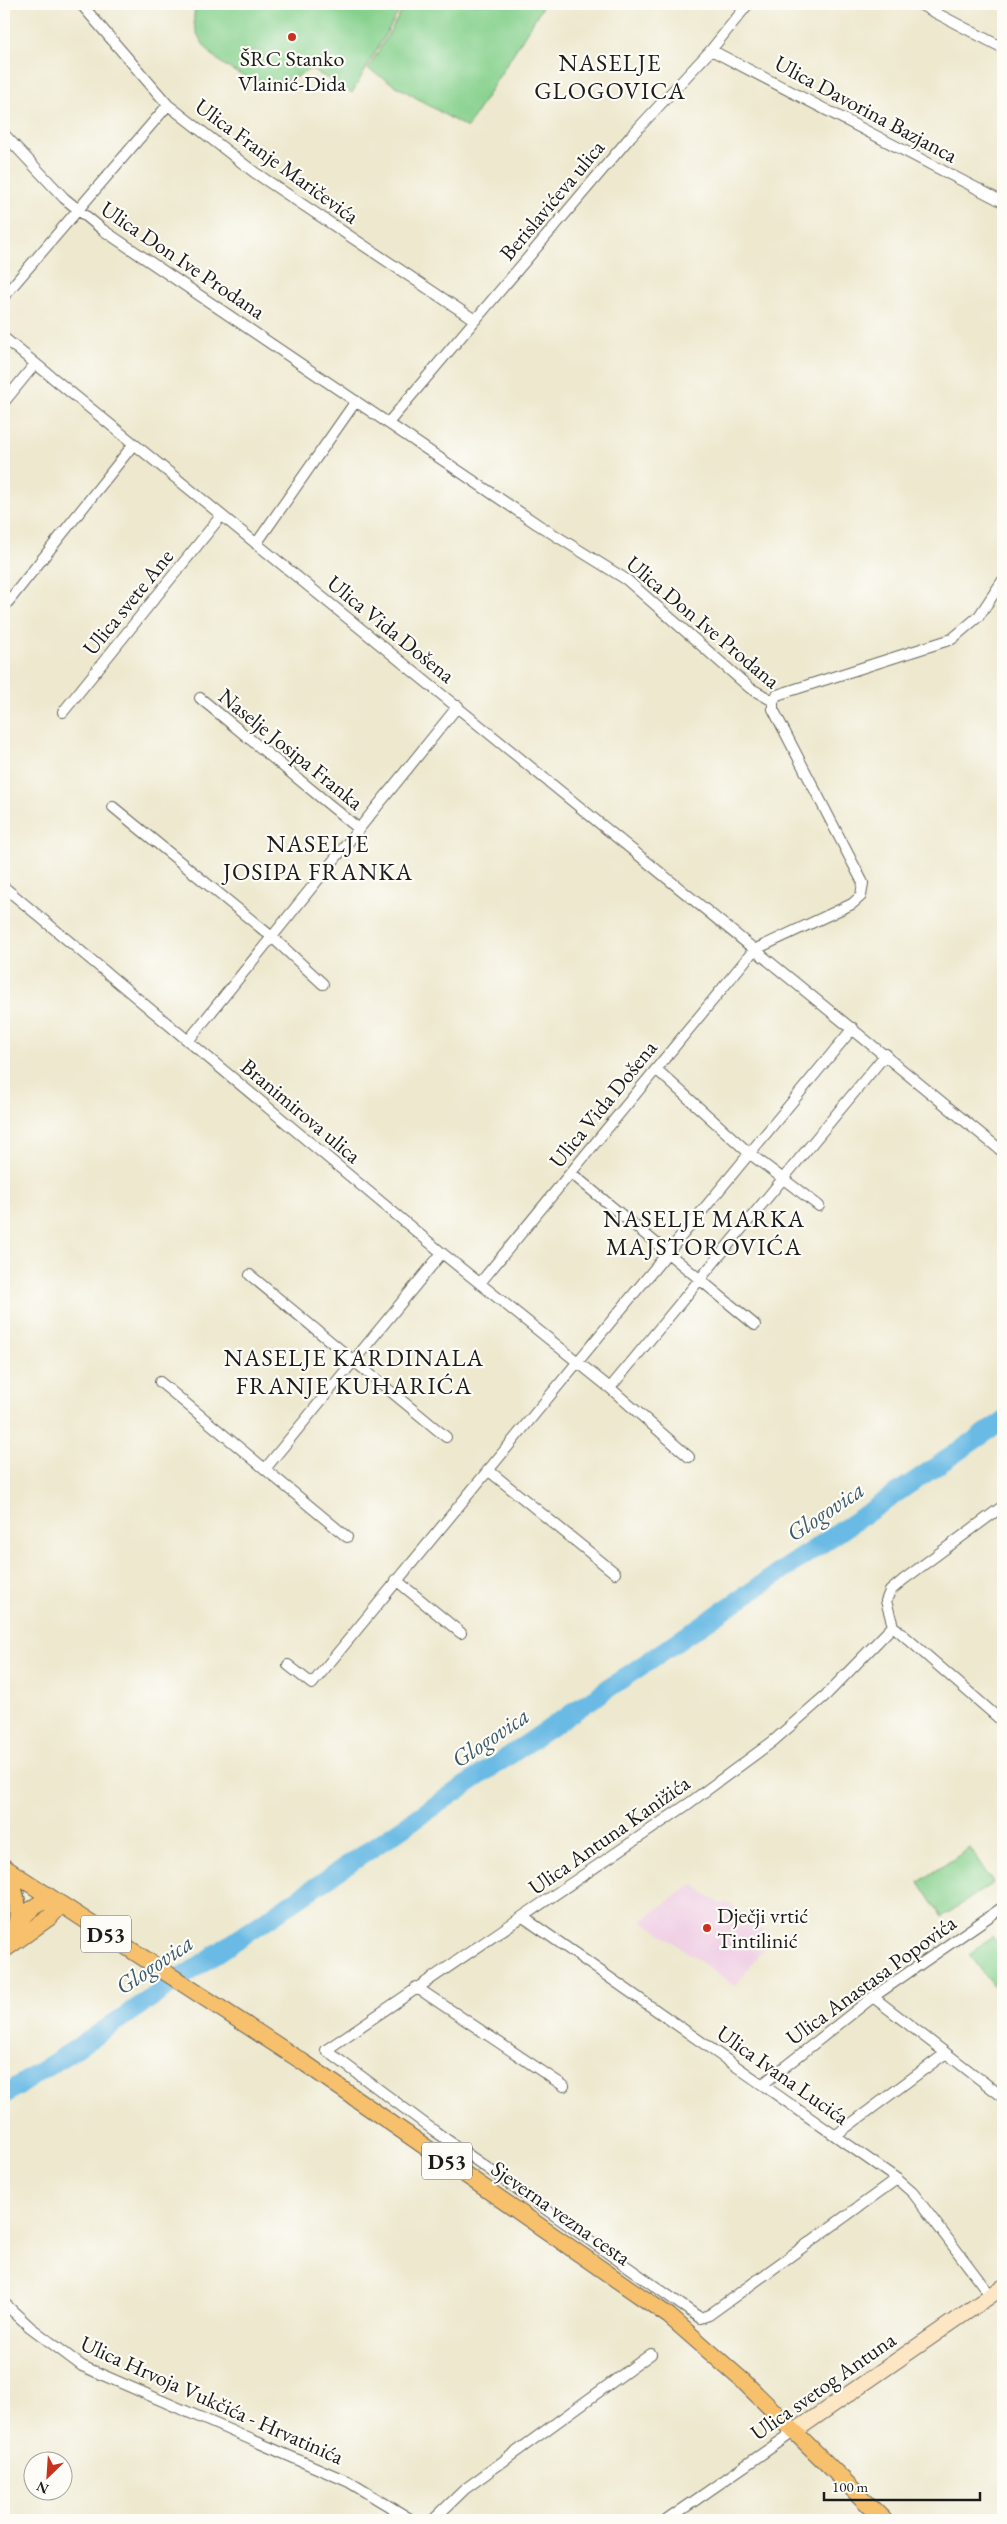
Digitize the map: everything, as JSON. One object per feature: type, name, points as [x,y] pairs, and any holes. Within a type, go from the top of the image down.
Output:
[{"type":"main road","name":"Sjeverna vezna cesta","points":[[4,1869],[197,1993],[426,2146],[668,2316],[743,2381],[884,2520]]},
{"type":"main road","points":[[4,1869],[17,1899],[16,1925]]},
{"type":"main road","name":"D53","points":[[4,1939],[33,1907],[57,1902]]},
{"type":"main road","name":"D53","points":[[4,1950],[50,1917],[57,1902]]},
{"type":"main road","name":"Ulica svetog Antuna","points":[[795,2431],[997,2292]]},
{"type":"street","name":"Ulica Franje Maričevića","points":[[81,4],[168,106],[254,172],[475,320]]},
{"type":"street","name":"Berislavićeva ulica","points":[[388,423],[631,136],[711,50],[748,4]]},
{"type":"street","points":[[919,4],[1003,48]]},
{"type":"street","name":"Ulica Davorina Bazjanca","points":[[711,50],[1003,202]]},
{"type":"street","points":[[4,296],[168,106]]},
{"type":"street","name":"Ulica Don Ive Prodana","points":[[4,134],[77,210],[103,230],[537,524],[627,580],[750,688],[773,701],[773,709],[863,883],[863,890],[861,896],[852,904],[754,950]]},
{"type":"street","name":"Ulica Vida Došena","points":[[4,338],[133,445],[458,706],[754,950],[886,1054],[1003,1152]]},
{"type":"street","points":[[4,402],[35,364]]},
{"type":"street","points":[[256,544],[356,401]]},
{"type":"street","points":[[4,607],[133,445]]},
{"type":"street","name":"Ulica svete Ane","points":[[63,712],[221,516]]},
{"type":"street","points":[[773,701],[777,695],[787,690],[952,639],[979,616],[1003,580]]},
{"type":"street","name":"Naselje Josipa Franka","points":[[200,698],[359,829]]},
{"type":"street","name":"Naselje Josipa Franka","points":[[188,1041],[458,706]]},
{"type":"street","points":[[113,807],[272,937],[323,984]]},
{"type":"street","name":"Branimirova ulica","points":[[4,888],[442,1253],[610,1388],[689,1457]]},
{"type":"street","name":"Ulica Vida Došena","points":[[480,1283],[754,950]]},
{"type":"street","points":[[288,1665],[312,1684],[576,1361],[853,1028]]},
{"type":"street","points":[[610,1388],[886,1054]]},
{"type":"street","points":[[656,1069],[749,1153],[819,1206]]},
{"type":"street","points":[[571,1173],[755,1325]]},
{"type":"street","points":[[265,1469],[442,1253]]},
{"type":"street","points":[[250,1276],[446,1437]]},
{"type":"street","points":[[160,1382],[347,1537]]},
{"type":"street","points":[[488,1470],[616,1573]]},
{"type":"street","points":[[1003,1506],[903,1580],[890,1591],[886,1601],[893,1626],[1003,1722]]},
{"type":"street","points":[[396,1580],[461,1633]]},
{"type":"street","name":"Ulica Antuna Kanižića","points":[[436,2132],[326,2050],[416,1987],[523,1917],[688,1804],[772,1742],[826,1695],[893,1626]]},
{"type":"street","name":"Ulica Anastasa Popovića","points":[[763,2084],[873,1997],[1003,1907]]},
{"type":"street","name":"Ulica Ivana Lucića","points":[[523,1917],[897,2179],[913,2193],[997,2292]]},
{"type":"street","points":[[416,1987],[564,2086]]},
{"type":"street","points":[[873,1997],[1003,2096]]},
{"type":"street","points":[[836,2135],[946,2053]]},
{"type":"street","points":[[426,2146],[436,2132],[700,2318],[709,2315],[897,2179]]},
{"type":"street","name":"Ulica Hrvoja Vukčića - Hrvatinića","points":[[4,2303],[30,2327],[82,2366],[349,2482],[412,2520]]},
{"type":"street","points":[[433,2520],[465,2489],[652,2354]]},
{"type":"street","name":"Ulica svetog Antuna","points":[[667,2520],[795,2431]]},
{"type":"shaded area","name":"Dječji vrtić Tintilinić","points":[[693,1884],[720,1904],[728,1903],[772,1937],[735,1986],[642,1920]]},
{"type":"green space","name":"ŠRC Stanko Vlainić-Dida","points":[[196,4],[403,4],[352,93],[311,69],[290,80],[273,83],[259,81],[230,69],[206,48],[198,36],[194,23]]},
{"type":"green space","points":[[406,4],[544,4],[467,128],[368,69]]},
{"type":"green space","points":[[970,1848],[993,1883],[942,1917],[919,1882]]},
{"type":"green space","points":[[992,1936],[1003,1951],[1003,1982],[995,1988],[969,1954]]},
{"type":"waterway","name":"Glogovica","points":[[4,2095],[95,2036],[1003,1421]]},
{"type":"place","name":"ŠRC Stanko Vlainić-Dida","points":[[292,37]]},
{"type":"place","name":"Dječji vrtić Tintilinić","points":[[707,1928]]},
{"type":"district","name":"NASELJE GLOGOVICA","points":[[610,76]]},
{"type":"district","name":"NASELJE JOSIPA FRANKA","points":[[318,857]]},
{"type":"district","name":"NASELJE MARKA MAJSTOROVIĆA","points":[[704,1232]]},
{"type":"district","name":"NASELJE KARDINALA FRANJE KUHARIĆA","points":[[354,1371]]}]
